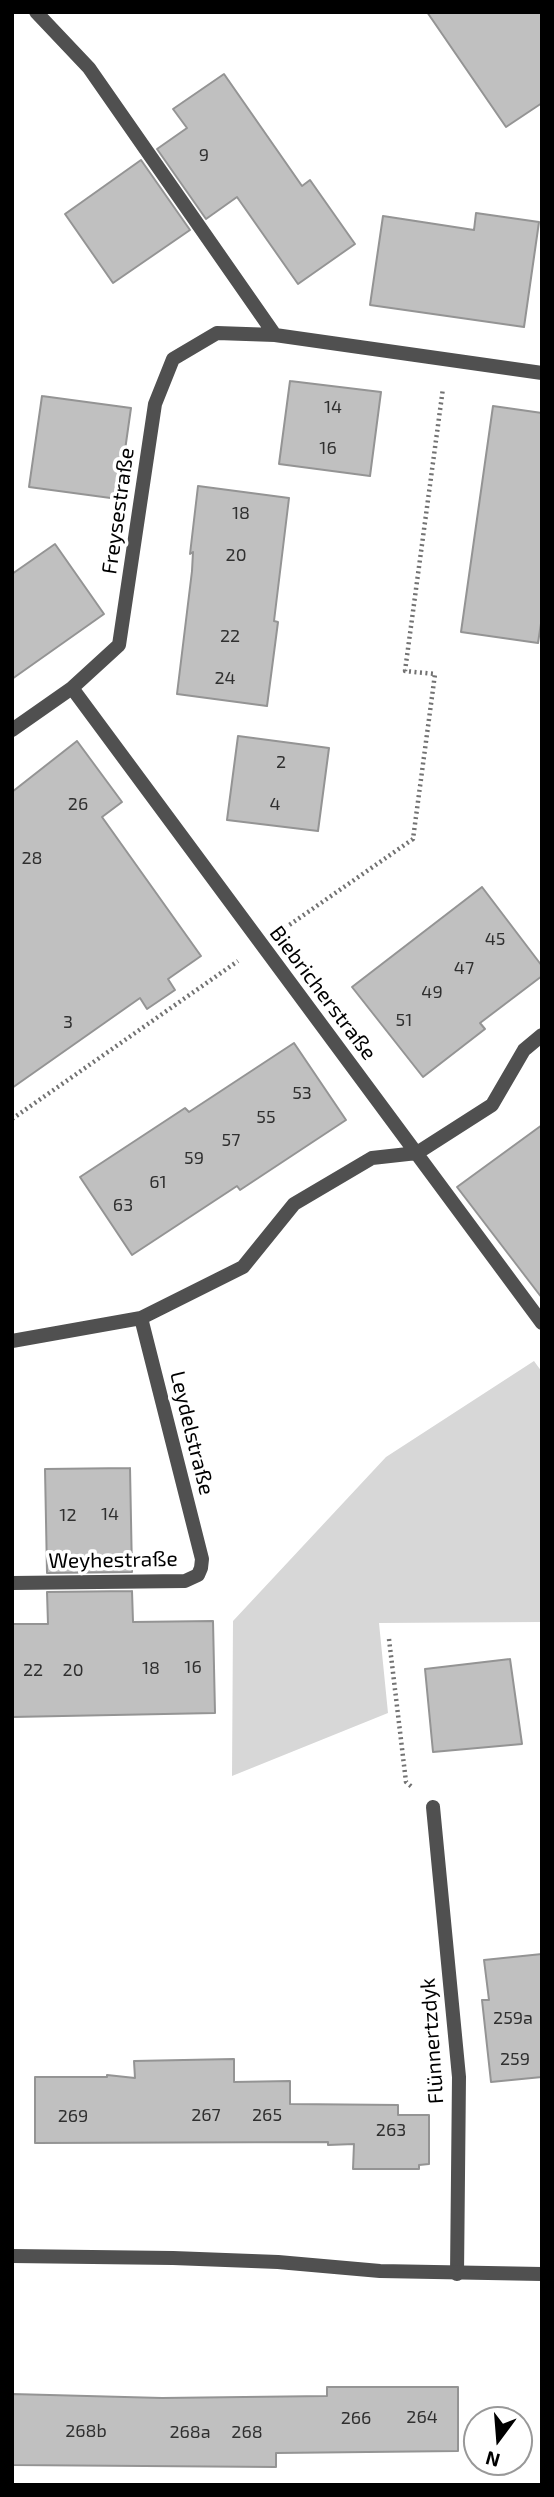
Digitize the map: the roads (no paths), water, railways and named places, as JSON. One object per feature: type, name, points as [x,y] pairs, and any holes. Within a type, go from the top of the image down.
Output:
[{"type":"street","points":[[36,12],[89,68],[275,335]]},
{"type":"street","name":"Freysestraße","points":[[12,730],[72,688],[119,645],[155,404],[173,359],[217,332],[275,335],[542,373]]},
{"type":"street","name":"Biebricherstraße","points":[[72,688],[542,1323]]},
{"type":"street","points":[[12,1341],[141,1318],[243,1267],[294,1204],[372,1158],[417,1153],[492,1105],[524,1049],[542,1035]]},
{"type":"street","name":"Leydelstraße","points":[[141,1318],[201,1559]]},
{"type":"street","name":"Weyhestraße","points":[[12,1583],[186,1581],[198,1575],[201,1559]]},
{"type":"street","name":"Flünnertzdyk","points":[[433,1807],[459,2077],[457,2274]]},
{"type":"street","points":[[12,2256],[229,2260],[380,2271],[542,2274]]}]
